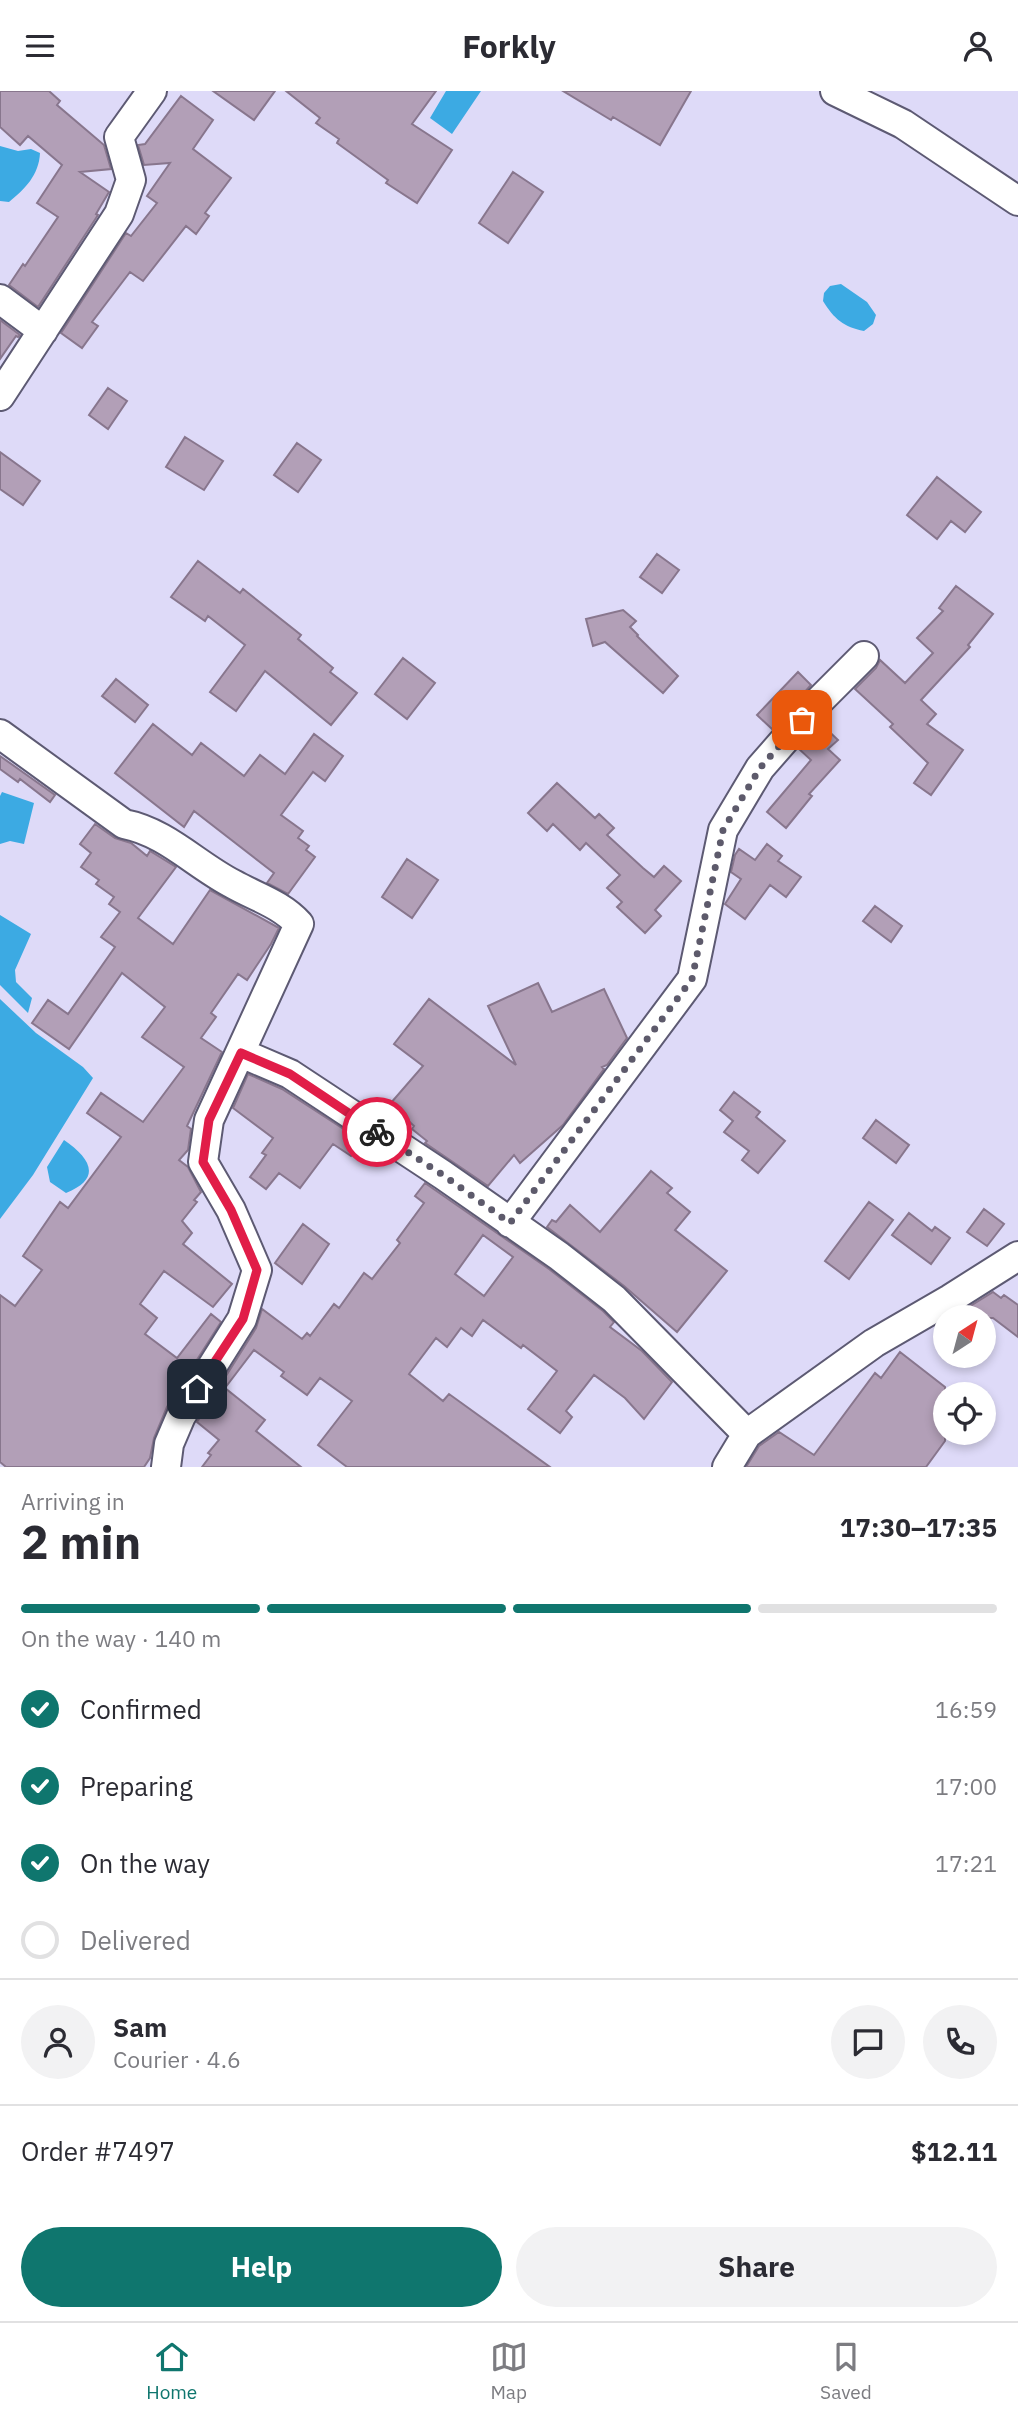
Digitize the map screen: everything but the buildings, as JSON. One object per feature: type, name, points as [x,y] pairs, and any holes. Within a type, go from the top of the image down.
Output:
[{"type":"street","points":[[0,396],[120,214],[131,180],[119,137],[152,91]]},
{"type":"street","points":[[835,91],[903,124],[1018,201]]},
{"type":"street","points":[[0,299],[43,331]]},
{"type":"street","points":[[510,1223],[692,979],[723,830],[760,768],[816,704],[864,656]]},
{"type":"street","points":[[0,734],[124,824],[136,826],[169,842],[232,884],[289,913],[299,924],[209,1120],[203,1162],[231,1210],[257,1270],[243,1319],[181,1416],[169,1444],[166,1467]]},
{"type":"street","points":[[241,1053],[290,1074],[559,1256],[614,1299],[747,1434]]},
{"type":"street","points":[[727,1467],[747,1434],[874,1343],[1018,1256]]},
{"type":"water","points":[[446,91],[481,91],[452,134],[430,118]]},
{"type":"water","points":[[0,146],[18,151],[31,149],[40,153],[37,168],[30,181],[9,202],[0,201]]},
{"type":"water","points":[[841,284],[867,302],[876,315],[873,324],[864,331],[840,321],[823,301],[824,293],[830,286]]},
{"type":"water","points":[[2,792],[34,803],[24,844],[10,841],[0,844]]},
{"type":"water","points":[[0,915],[31,934],[15,970],[16,982],[32,998],[28,1013],[0,985]]},
{"type":"water","points":[[0,999],[36,1033],[83,1067],[93,1078],[33,1175],[0,1219]]},
{"type":"water","points":[[64,1140],[80,1154],[89,1168],[85,1181],[66,1193],[50,1182],[47,1167]]},
{"type":"way so far","points":[[377,1132],[510,1223],[692,979],[723,830],[760,768],[802,720]]},
{"type":"route","points":[[197,1389],[243,1319],[257,1270],[231,1210],[203,1162],[203,1147],[209,1120],[241,1053],[290,1074],[377,1132]]}]
